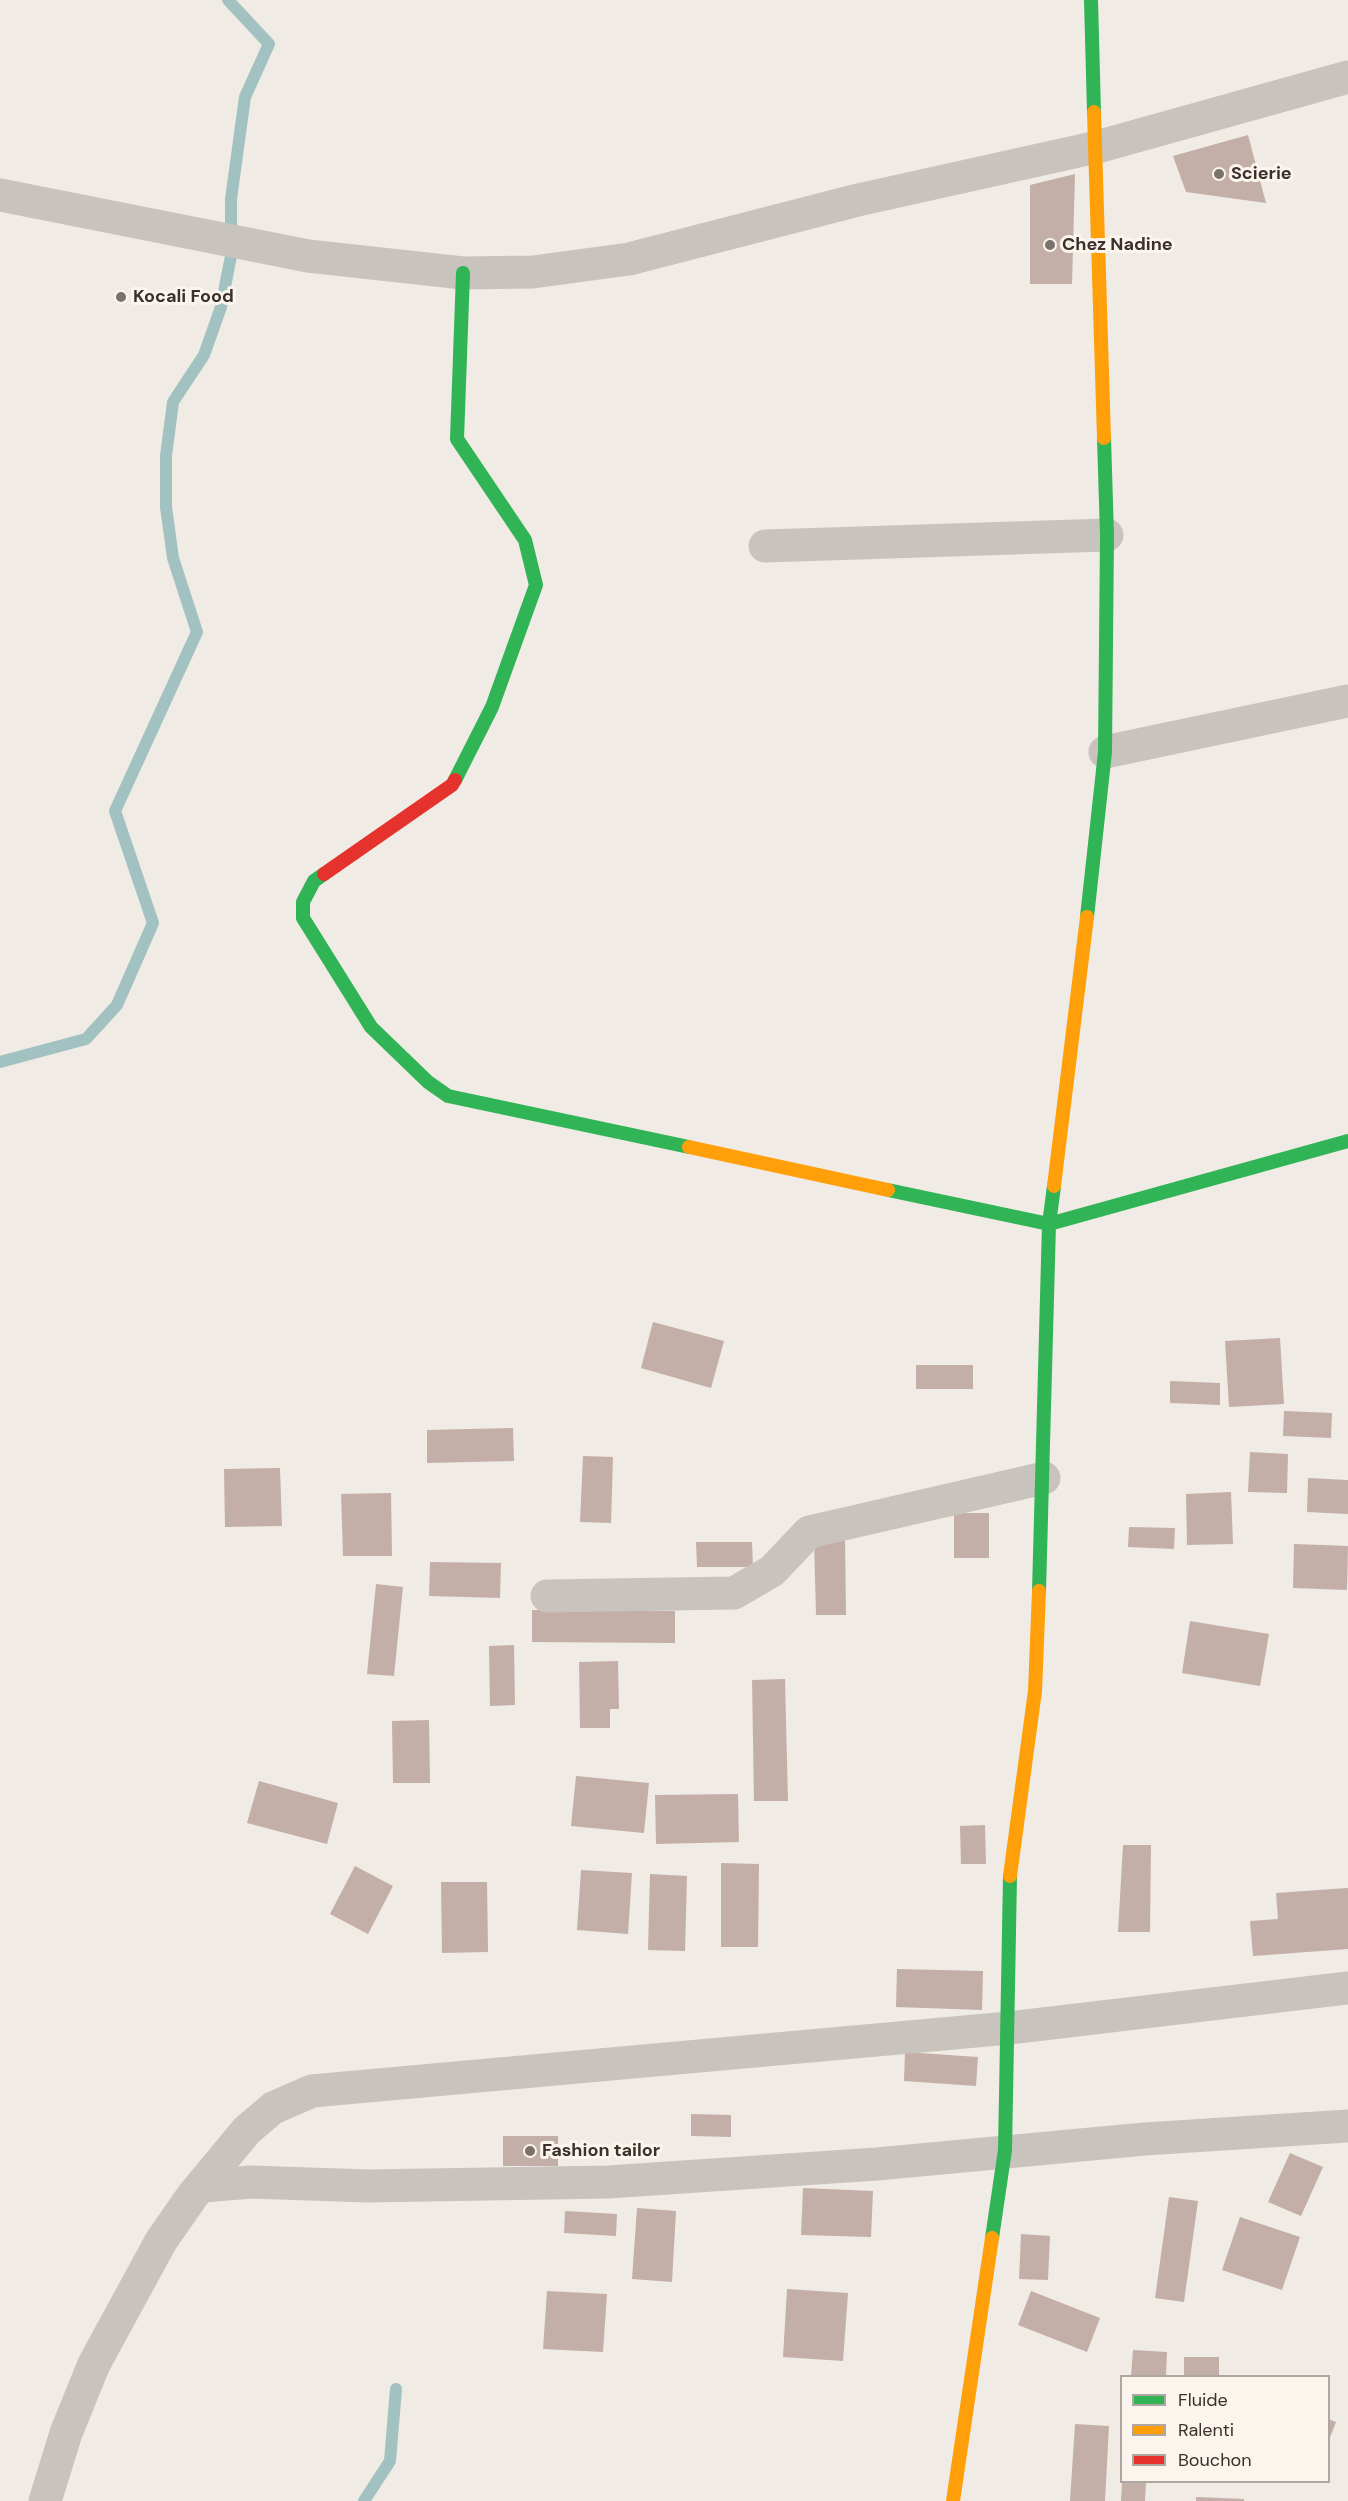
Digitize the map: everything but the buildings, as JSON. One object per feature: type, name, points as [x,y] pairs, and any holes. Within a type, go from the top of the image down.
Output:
[{"type":"street","points":[[953,2501],[1005,2150],[1009,2028],[1009,1885],[1035,1691],[1044,1478],[1049,1224],[1078,996],[1105,752],[1107,535],[1091,0]]},
{"type":"street","points":[[0,195],[308,256],[463,273],[533,272],[628,259],[858,200],[1097,147],[1348,77]]},
{"type":"street","points":[[463,273],[457,439],[472,465],[525,540],[536,585],[492,707],[452,786],[314,881],[303,902],[303,918],[371,1027],[428,1082],[448,1096],[1049,1224],[1348,1141]]},
{"type":"street","points":[[765,546],[1107,535]]},
{"type":"street","points":[[1105,752],[1348,701]]},
{"type":"street","points":[[547,1596],[734,1593],[772,1570],[809,1532],[1044,1478]]},
{"type":"street","points":[[45,2501],[66,2433],[94,2364],[161,2241],[193,2195],[203,2186],[247,2130],[273,2108],[312,2091],[1009,2028],[1348,1988]]},
{"type":"street","points":[[203,2186],[251,2182],[368,2186],[608,2182],[877,2164],[1005,2150],[1348,2126]]},
{"type":"waterway","points":[[0,1062],[86,1039],[117,1005],[153,923],[115,811],[197,632],[173,558],[166,507],[166,456],[173,402],[204,355],[221,307],[231,256],[231,199],[245,97],[269,44],[228,0]]},
{"type":"waterway","points":[[364,2501],[390,2461],[396,2389]]},
{"type":"traffic: fast","points":[[1091,0],[1094,112]]},
{"type":"traffic: fast","points":[[455,780],[492,707],[536,585],[525,540],[457,439],[463,273]]},
{"type":"traffic: fast","points":[[1087,917],[1105,752],[1107,535],[1104,438]]},
{"type":"traffic: fast","points":[[324,874],[314,881],[303,902],[303,918],[371,1027],[428,1082],[448,1096],[689,1147]]},
{"type":"traffic: fast","points":[[888,1190],[1049,1224],[1348,1141]]},
{"type":"traffic: fast","points":[[1039,1591],[1049,1224],[1054,1186]]},
{"type":"traffic: fast","points":[[992,2238],[1005,2150],[1010,1876]]},
{"type":"traffic: slow","points":[[1094,112],[1104,438]]},
{"type":"traffic: slow","points":[[1054,1186],[1087,917]]},
{"type":"traffic: slow","points":[[689,1147],[888,1190]]},
{"type":"traffic: slow","points":[[1010,1876],[1035,1691],[1039,1591]]},
{"type":"traffic: slow","points":[[953,2501],[992,2238]]},
{"type":"traffic: jam","points":[[324,874],[452,785],[455,780]]},
{"type":"place","name":"Scierie","points":[[1219,174]]},
{"type":"place","name":"Chez Nadine","points":[[1050,245]]},
{"type":"place","name":"Kocali Food","points":[[121,297]]},
{"type":"place","name":"Fashion tailor","points":[[530,2151]]}]
